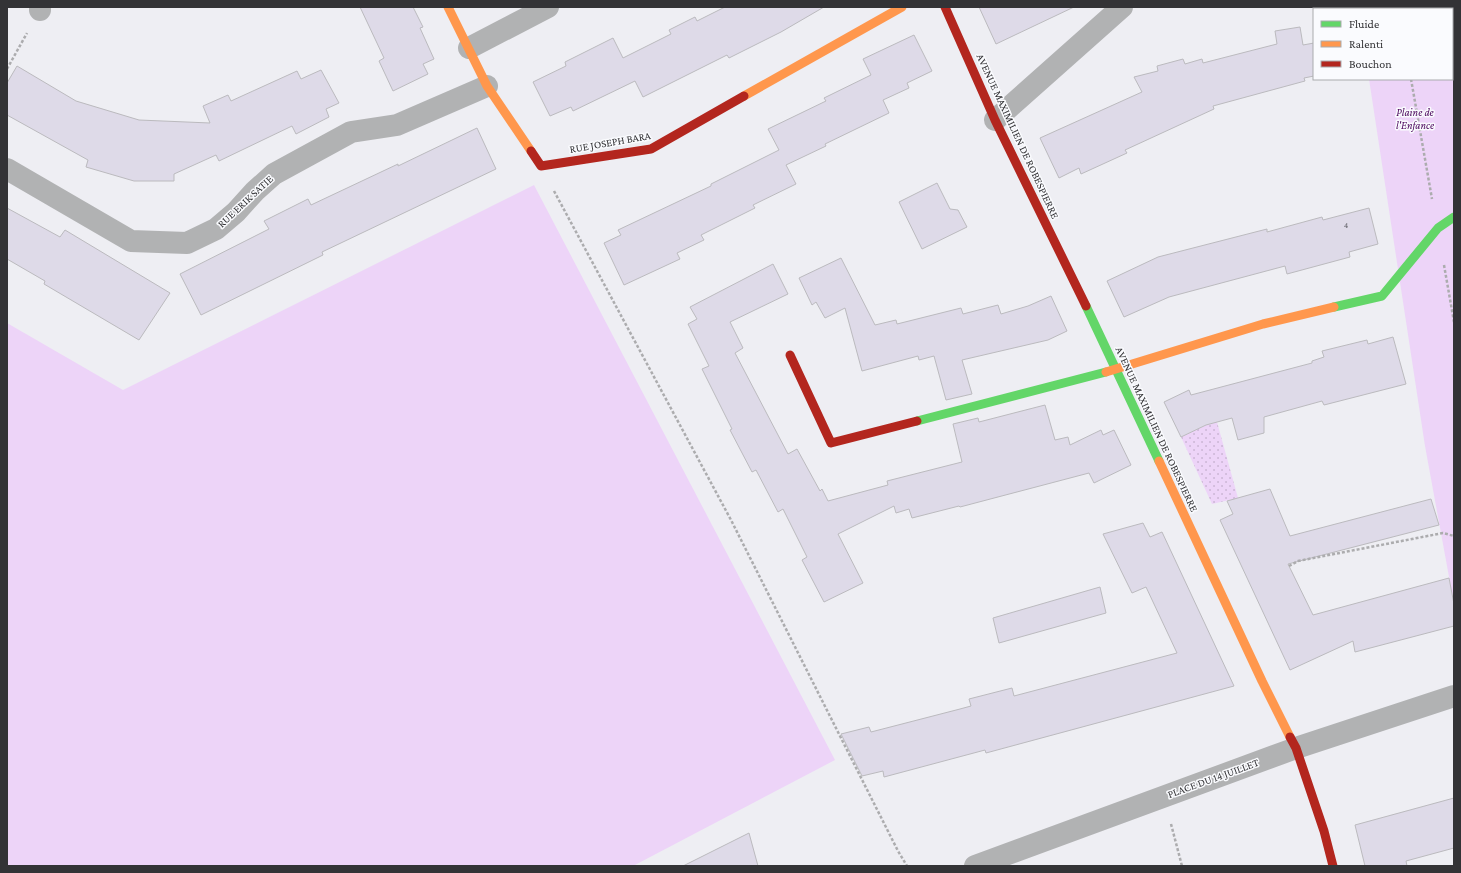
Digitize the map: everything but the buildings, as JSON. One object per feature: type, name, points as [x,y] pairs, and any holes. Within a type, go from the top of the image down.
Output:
[{"type":"street","points":[[448,7],[487,86],[541,166]]},
{"type":"street","points":[[469,48],[548,7]]},
{"type":"street","name":"RUE JOSEPH BARA","points":[[541,166],[651,149],[902,7]]},
{"type":"street","name":"AVENUE MAXIMILIEN DE ROBESPIERRE","points":[[945,7],[995,120],[1116,369],[1262,681],[1296,748],[1324,831],[1334,866]]},
{"type":"street","points":[[995,120],[1122,7]]},
{"type":"street","name":"RUE ERIK SATIE","points":[[7,169],[131,241],[187,244],[216,229],[236,212],[255,191],[274,174],[351,132],[396,125],[487,86]]},
{"type":"street","points":[[790,355],[831,443],[1116,369],[1263,324],[1382,296],[1438,228],[1454,217]]},
{"type":"street","name":"PLACE DU 14 JUILLET","points":[[989,864],[1164,796],[1296,748],[1454,696]]},
{"type":"path","points":[[7,69],[40,8]]},
{"type":"path","points":[[541,166],[731,520],[898,851],[907,866]]},
{"type":"path","points":[[1289,566],[1298,561],[1443,533],[1454,536]]},
{"type":"path","points":[[1164,796],[1182,866]]},
{"type":"green space","points":[[1358,7],[1443,7],[1443,8]]},
{"type":"green space","name":"Plaine de l'Enfance","points":[[1453,65],[1454,604],[1425,446],[1369,80],[1453,80]]},
{"type":"green space","points":[[534,185],[835,760],[633,866],[7,866],[7,323],[123,390]]},
{"type":"green space","points":[[1217,422],[1238,498],[1212,504],[1181,437],[1206,425]]},
{"type":"traffic: fast","points":[[1334,307],[1382,296],[1438,228],[1454,217]]},
{"type":"traffic: fast","points":[[1086,306],[1159,461]]},
{"type":"traffic: fast","points":[[917,421],[1106,372]]},
{"type":"traffic: slow","points":[[448,7],[487,86],[531,151]]},
{"type":"traffic: slow","points":[[744,96],[902,7]]},
{"type":"traffic: slow","points":[[1106,372],[1263,324],[1334,307]]},
{"type":"traffic: slow","points":[[1159,461],[1262,681],[1290,737]]},
{"type":"traffic: jam","points":[[945,7],[995,120],[1086,306]]},
{"type":"traffic: jam","points":[[531,151],[541,166],[651,149],[744,96]]},
{"type":"traffic: jam","points":[[790,355],[831,443],[917,421]]},
{"type":"traffic: jam","points":[[1290,737],[1296,748],[1324,831],[1333,866]]}]
